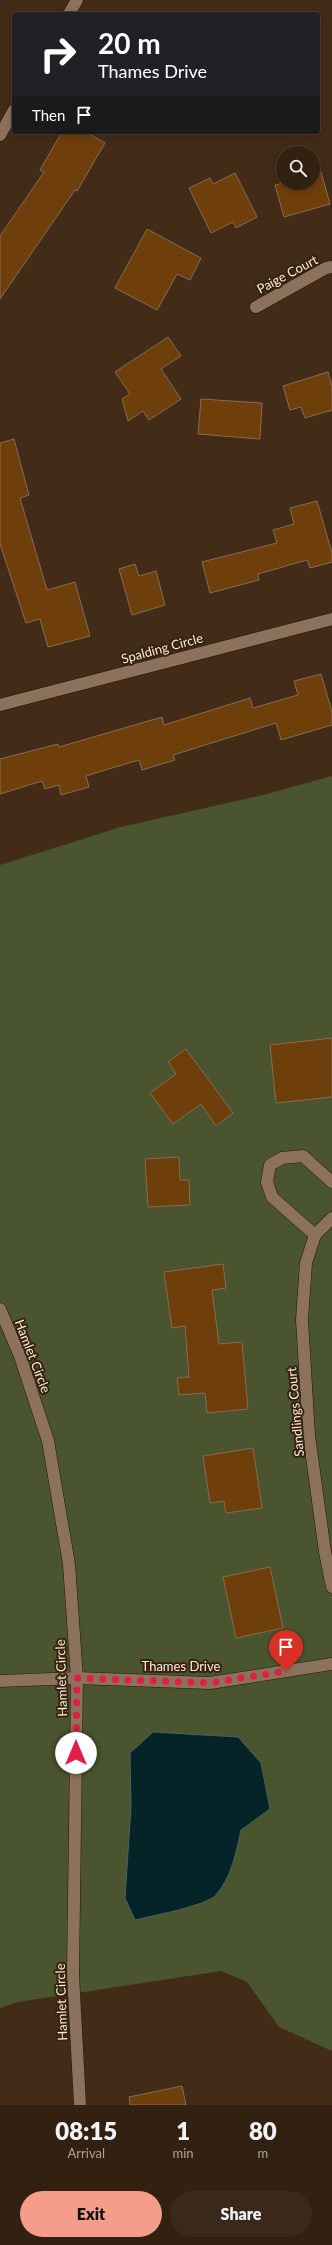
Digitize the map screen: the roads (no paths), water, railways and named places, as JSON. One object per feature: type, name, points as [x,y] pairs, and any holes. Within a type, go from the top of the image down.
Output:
[{"type":"street","points":[[70,12],[77,0]]},
{"type":"street","points":[[0,135],[12,114]]},
{"type":"street","name":"Paige Court","points":[[256,307],[326,268],[332,267]]},
{"type":"street","name":"Spalding Circle","points":[[0,705],[332,619]]},
{"type":"street","points":[[315,1235],[272,1197],[267,1182],[270,1165],[282,1158],[303,1156],[332,1182]]},
{"type":"street","name":"Sandlings Court","points":[[332,1218],[315,1235],[306,1263],[302,1320],[310,1436],[325,1552],[332,1587]]},
{"type":"street","name":"Hamlet Circle","points":[[0,1309],[20,1356],[48,1441],[68,1564],[77,1678],[73,1974],[80,2105]]},
{"type":"street","name":"Thames Drive","points":[[0,1681],[77,1678],[210,1683],[332,1664]]},
{"type":"water","points":[[153,1732],[238,1737],[261,1763],[270,1809],[241,1830],[230,1872],[216,1895],[190,1907],[135,1920],[125,1898],[131,1808],[130,1753]]}]
